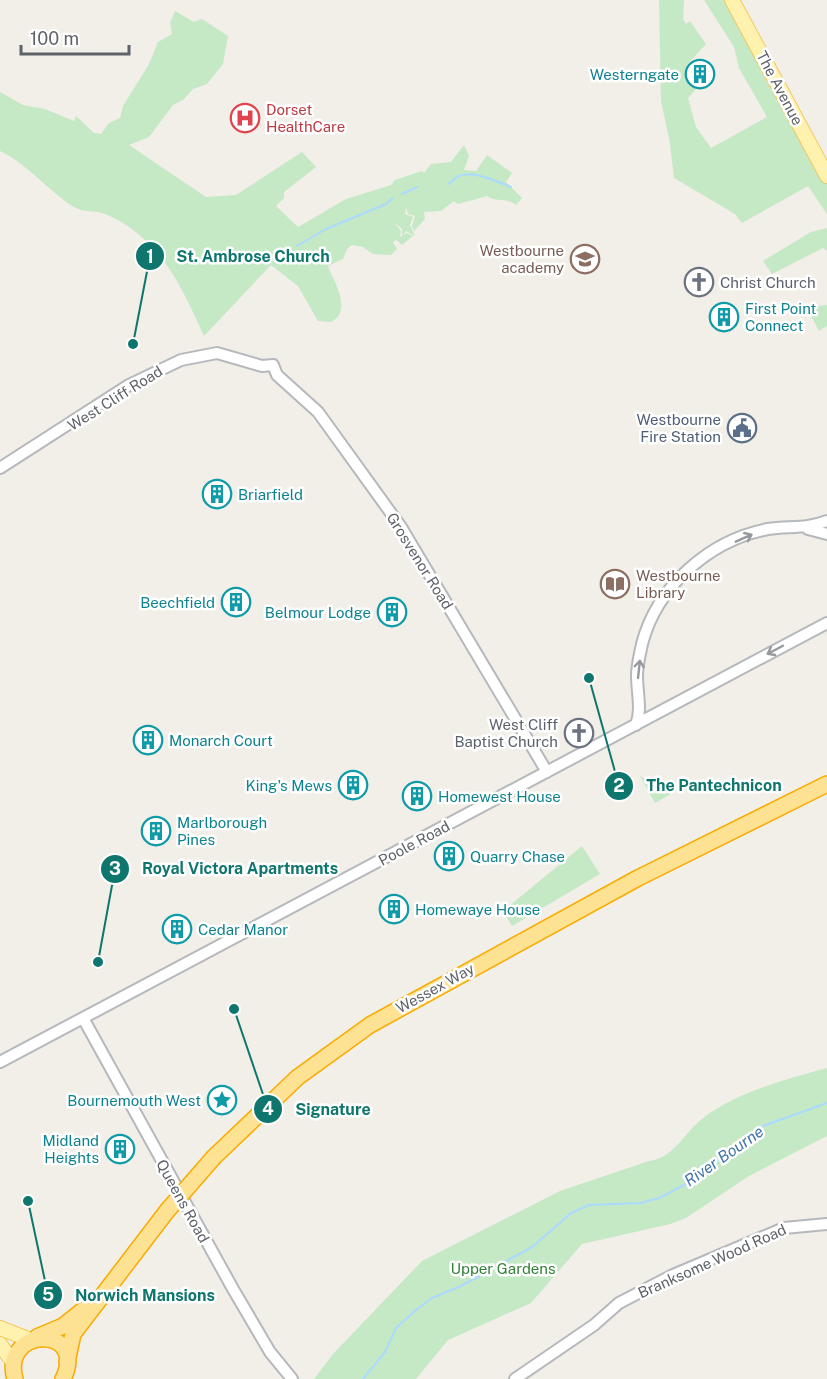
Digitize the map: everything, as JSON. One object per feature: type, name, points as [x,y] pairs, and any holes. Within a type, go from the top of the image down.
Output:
[{"type":"highway","name":"Wessex Way","points":[[63,1379],[73,1334],[110,1282],[167,1211],[214,1157],[277,1095],[336,1047],[397,1008],[508,948],[722,835],[827,784]]},
{"type":"highway","name":"Wessex Way","points":[[31,1338],[70,1322],[110,1282]]},
{"type":"highway","points":[[11,1371],[19,1346],[31,1338],[54,1342],[63,1350],[67,1362]]},
{"type":"main road","name":"The Avenue","points":[[732,0],[827,176]]},
{"type":"main road","points":[[0,1329],[31,1338]]},
{"type":"main road","points":[[0,1344],[11,1371]]},
{"type":"street","name":"West Cliff Road","points":[[0,468],[138,380],[181,360],[196,355],[217,353],[262,366],[273,365]]},
{"type":"street","name":"Grosvenor Road","points":[[273,365],[277,375],[328,425],[401,527],[547,772]]},
{"type":"street","points":[[636,725],[640,715],[637,672],[643,642],[672,584],[691,566],[750,535],[768,530],[802,528],[827,521]]},
{"type":"street","points":[[802,528],[827,534]]},
{"type":"street","name":"Poole Road","points":[[0,1062],[827,623]]},
{"type":"street","points":[[638,697],[647,708],[662,711]]},
{"type":"street","name":"Queens Road","points":[[83,1018],[270,1353],[292,1379]]},
{"type":"street","name":"Branksome Wood Road","points":[[515,1379],[594,1325],[620,1303],[674,1275],[789,1227],[827,1224]]},
{"type":"green space","points":[[659,0],[684,0],[683,19],[686,24],[690,21],[706,44],[686,66],[703,81],[688,98],[696,127],[711,148],[767,117],[739,68],[734,47],[704,0],[732,0],[827,176],[827,214],[808,186],[742,223],[735,214],[674,178],[670,143],[661,101]]},
{"type":"green space","points":[[175,11],[194,22],[202,19],[228,36],[223,64],[207,84],[193,89],[183,100],[173,105],[149,137],[129,145],[206,197],[236,195],[302,152],[316,167],[284,192],[284,198],[276,206],[298,227],[346,199],[391,185],[395,180],[422,171],[424,173],[431,164],[451,162],[464,145],[469,156],[464,170],[476,171],[487,155],[512,173],[506,182],[522,198],[516,205],[487,196],[458,204],[454,201],[441,211],[424,212],[425,219],[414,231],[412,226],[415,216],[408,214],[406,207],[405,214],[413,217],[410,225],[415,236],[406,231],[402,236],[407,233],[413,236],[402,245],[396,240],[393,242],[397,249],[391,255],[373,254],[363,247],[352,245],[347,249],[343,259],[328,266],[341,298],[341,311],[338,317],[331,322],[318,321],[298,286],[271,265],[204,336],[177,282],[154,249],[140,235],[105,214],[74,207],[20,163],[0,151],[0,92],[23,105],[45,109],[74,121],[76,116],[94,133],[101,134],[109,123],[120,118],[123,106],[149,64],[158,42],[172,34],[170,23]]},
{"type":"green space","points":[[827,228],[827,251],[823,248],[772,274],[763,261],[811,232]]},
{"type":"green space","points":[[827,305],[827,326],[819,331],[809,312],[818,306]]},
{"type":"green space","points":[[640,776],[671,794],[655,803]]},
{"type":"green space","points":[[582,846],[600,874],[512,926],[503,911]]},
{"type":"green space","name":"Upper Gardens","points":[[827,1068],[827,1136],[749,1176],[686,1218],[670,1224],[582,1244],[531,1303],[448,1340],[416,1379],[314,1379],[333,1354],[422,1261],[560,1191],[658,1159],[672,1150],[702,1119],[730,1101],[762,1088]]},
{"type":"waterway","points":[[449,184],[455,178],[470,174],[511,187]]},
{"type":"waterway","points":[[402,194],[417,187]]},
{"type":"waterway","points":[[297,246],[326,229],[386,204],[393,198]]},
{"type":"waterway","name":"River Bourne","points":[[363,1379],[385,1352],[396,1328],[416,1310],[432,1298],[461,1286],[532,1247],[570,1214],[588,1205],[641,1203],[659,1198],[690,1182],[763,1126],[827,1103]]},
{"type":"place","name":"Westerngate","points":[[700,74]]},
{"type":"place","name":"Dorset HealthCare","points":[[245,118]]},
{"type":"place","name":"Westbourne academy","points":[[585,259]]},
{"type":"place","name":"Christ Church","points":[[699,282]]},
{"type":"place","name":"First Point Connect","points":[[724,317]]},
{"type":"place","name":"St. Ambrose Church","points":[[133,344]]},
{"type":"place","name":"Westbourne Fire Station","points":[[742,428]]},
{"type":"place","name":"Briarfield","points":[[217,494]]},
{"type":"place","name":"Westbourne Library","points":[[615,584]]},
{"type":"place","name":"Beechfield","points":[[236,602]]},
{"type":"place","name":"Belmour Lodge","points":[[392,612]]},
{"type":"place","name":"The Pantechnicon","points":[[589,678]]},
{"type":"place","name":"West Cliff Baptist Church","points":[[579,733]]},
{"type":"place","name":"Monarch Court","points":[[148,740]]},
{"type":"place","name":"King's Mews","points":[[353,785]]},
{"type":"place","name":"Homewest House","points":[[417,796]]},
{"type":"place","name":"Marlborough Pines","points":[[156,831]]},
{"type":"place","name":"Quarry Chase","points":[[449,856]]},
{"type":"place","name":"Homewaye House","points":[[394,909]]},
{"type":"place","name":"Cedar Manor","points":[[177,929]]},
{"type":"place","name":"Royal Victora Apartments","points":[[98,962]]},
{"type":"place","name":"Signature","points":[[234,1009]]},
{"type":"place","name":"Bournemouth West","points":[[222,1100]]},
{"type":"place","name":"Midland Heights","points":[[120,1149]]},
{"type":"place","name":"Norwich Mansions","points":[[28,1201]]}]
